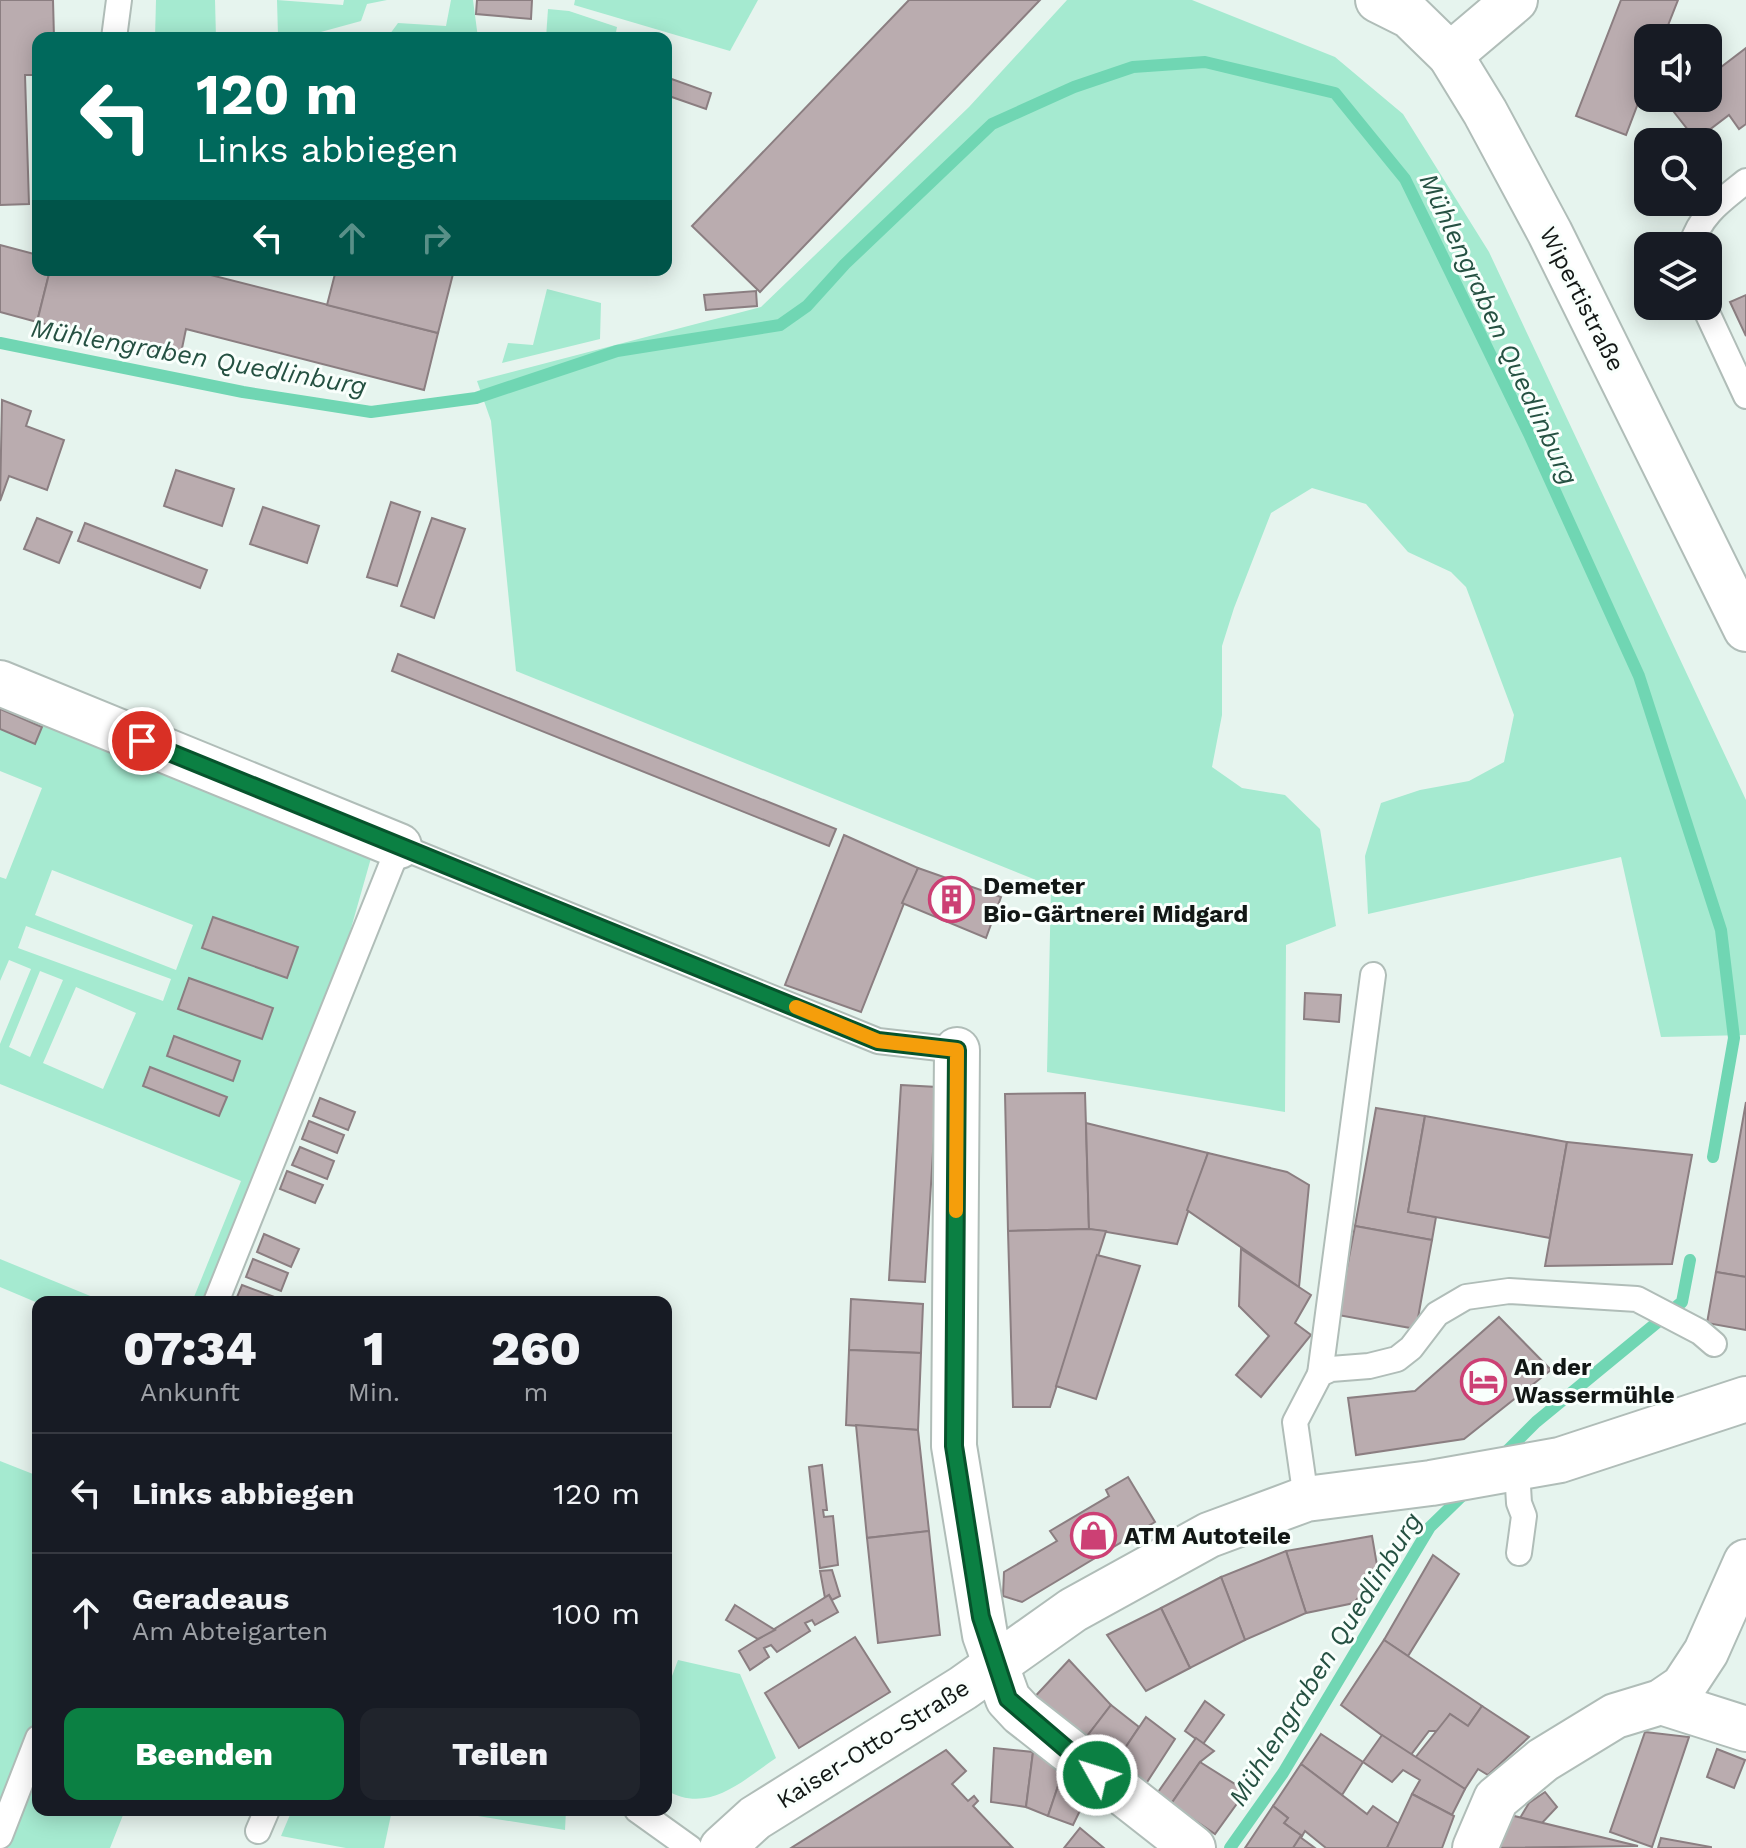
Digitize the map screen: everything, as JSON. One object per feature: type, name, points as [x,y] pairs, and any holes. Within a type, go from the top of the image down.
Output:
[{"type":"street","name":"Wipertistraße","points":[[1378,0],[1410,16],[1450,55],[1550,233],[1746,629]]},
{"type":"street","points":[[1450,55],[1515,0]]},
{"type":"street","points":[[0,683],[399,846]]},
{"type":"street","points":[[957,1050],[954,1446],[981,1617],[994,1666],[1008,1699],[1021,1713],[1193,1848]]},
{"type":"street","name":"Kaiser-Otto-Straße","points":[[722,1848],[755,1818],[994,1666],[1073,1610],[1160,1559],[1242,1521],[1306,1499],[1517,1470],[1606,1447],[1746,1399]]},
{"type":"street","points":[[1475,1848],[1496,1799],[1543,1760],[1615,1716],[1661,1702],[1683,1687],[1701,1661],[1746,1562]]},
{"type":"street","points":[[1661,1702],[1746,1729]]},
{"type":"lane","points":[[115,32],[119,0]]},
{"type":"lane","points":[[1695,232],[1712,207],[1746,181]]},
{"type":"lane","points":[[1711,320],[1746,396]]},
{"type":"lane","points":[[218,1296],[399,846],[878,1041],[957,1050]]},
{"type":"lane","points":[[1306,1499],[1295,1422],[1320,1374],[1373,975]]},
{"type":"lane","points":[[1320,1374],[1331,1369],[1369,1366],[1397,1359],[1411,1348],[1437,1314],[1466,1297],[1509,1291],[1637,1299],[1707,1338]]},
{"type":"lane","points":[[1517,1470],[1519,1503],[1524,1516],[1519,1553]]},
{"type":"lane","points":[[0,1836],[32,1753]]},
{"type":"lane","points":[[645,1816],[690,1848]]},
{"type":"green space","points":[[156,0],[215,0],[216,32],[155,32]]},
{"type":"green space","points":[[277,0],[343,5],[344,0],[387,0],[367,4],[361,21],[321,32],[278,32]]},
{"type":"green space","points":[[451,0],[473,0],[477,32],[391,32],[398,23],[446,26]]},
{"type":"green space","points":[[575,0],[758,0],[730,51],[574,5]]},
{"type":"green space","points":[[1067,0],[1192,0],[1335,57],[1403,114],[1489,252],[1746,800],[1746,1035],[1661,1037],[1621,857],[1368,914],[1365,856],[1381,803],[1420,790],[1469,781],[1504,762],[1514,715],[1466,587],[1451,572],[1408,552],[1366,504],[1312,488],[1271,513],[1234,608],[1222,646],[1222,715],[1212,767],[1242,788],[1285,795],[1320,829],[1336,926],[1286,945],[1285,1112],[1047,1072],[1051,886],[516,671],[491,421],[477,381],[761,307],[969,107]]},
{"type":"green space","points":[[548,9],[569,11],[617,27],[616,32],[546,32]]},
{"type":"green space","points":[[547,289],[601,303],[600,339],[502,363],[508,343],[533,345]]},
{"type":"green space","points":[[0,700],[373,851],[344,953],[207,1296],[194,1296],[241,1181],[0,1084],[0,1044],[31,969],[9,960],[0,981],[0,877],[6,879],[42,788],[0,771]],"holes":[[[52,870],[193,925],[176,970],[35,915]],[[26,926],[171,979],[163,1001],[18,948]],[[40,971],[63,980],[30,1057],[9,1047]],[[76,987],[136,1013],[103,1089],[43,1063]]]},
{"type":"green space","points":[[0,1259],[90,1296],[32,1296],[32,1300],[0,1287]]},
{"type":"green space","points":[[0,1461],[32,1474],[32,1816],[123,1816],[110,1848],[0,1848]]},
{"type":"green space","points":[[678,1660],[740,1674],[776,1758],[737,1785],[710,1797],[696,1799],[672,1793],[672,1676]]},
{"type":"green space","points":[[289,1816],[391,1816],[384,1848],[346,1848],[281,1836]]},
{"type":"green space","points":[[478,1816],[566,1816],[565,1830]]},
{"type":"building","points":[[0,0],[53,0],[54,32],[32,32],[32,75],[25,75],[29,204],[0,205]]},
{"type":"building","points":[[477,0],[532,0],[531,19],[476,14]]},
{"type":"building","points":[[909,0],[1040,0],[760,292],[692,226]]},
{"type":"building","points":[[1621,0],[1678,0],[1669,24],[1634,24],[1635,112],[1626,135],[1576,116]]},
{"type":"building","points":[[1746,48],[1746,124],[1739,129],[1729,115],[1712,128],[1687,128],[1674,112],[1722,112],[1722,66]]},
{"type":"building","points":[[672,79],[711,93],[706,109],[672,97]]},
{"type":"building","points":[[0,245],[32,253],[32,276],[48,276],[37,322],[0,312]]},
{"type":"building","points":[[48,276],[215,276],[438,333],[424,390],[186,329],[180,358],[37,322]]},
{"type":"building","points":[[334,276],[452,276],[438,333],[327,305]]},
{"type":"building","points":[[756,291],[757,306],[706,310],[704,295]]},
{"type":"building","points":[[1746,295],[1746,336],[1730,302]]},
{"type":"building","points":[[2,400],[31,411],[26,426],[64,440],[47,490],[9,476],[0,501]]},
{"type":"building","points":[[176,470],[234,489],[222,526],[164,506]]},
{"type":"building","points":[[391,502],[420,512],[397,586],[367,577]]},
{"type":"building","points":[[263,507],[319,526],[307,563],[250,544]]},
{"type":"building","points":[[37,518],[72,532],[59,563],[24,549]]},
{"type":"building","points":[[432,518],[465,529],[434,618],[401,606]]},
{"type":"building","points":[[85,523],[207,570],[200,588],[78,541]]},
{"type":"building","points":[[398,654],[836,829],[829,846],[392,671]]},
{"type":"building","points":[[0,709],[42,727],[35,744],[0,729]]},
{"type":"building","points":[[844,835],[918,868],[861,1012],[785,985]]},
{"type":"building","name":"Demeter Bio-Gärtnerei Midgard","points":[[918,868],[1001,897],[986,938],[902,903]]},
{"type":"building","points":[[213,917],[298,947],[287,978],[202,948]]},
{"type":"building","points":[[189,978],[273,1008],[262,1039],[178,1009]]},
{"type":"building","points":[[1305,993],[1341,995],[1339,1022],[1304,1019]]},
{"type":"building","points":[[174,1036],[240,1061],[233,1081],[167,1056]]},
{"type":"building","points":[[150,1067],[227,1097],[219,1116],[143,1086]]},
{"type":"building","points":[[901,1085],[937,1087],[925,1282],[889,1280]]},
{"type":"building","points":[[1085,1093],[1089,1229],[1008,1231],[1005,1094]]},
{"type":"building","points":[[320,1098],[355,1112],[348,1130],[313,1116]]},
{"type":"building","points":[[1746,1102],[1746,1277],[1716,1272]]},
{"type":"building","points":[[1376,1108],[1425,1116],[1408,1212],[1436,1217],[1432,1240],[1355,1226]]},
{"type":"building","points":[[1425,1116],[1567,1142],[1550,1238],[1408,1212]]},
{"type":"building","points":[[309,1121],[344,1135],[337,1153],[302,1139]]},
{"type":"building","points":[[1086,1123],[1208,1153],[1177,1244],[1089,1229]]},
{"type":"building","points":[[1567,1142],[1692,1155],[1672,1264],[1545,1266]]},
{"type":"building","points":[[300,1147],[334,1161],[327,1179],[292,1165]]},
{"type":"building","points":[[1208,1153],[1287,1172],[1309,1185],[1299,1287],[1187,1210]]},
{"type":"building","points":[[287,1171],[323,1185],[315,1203],[280,1189]]},
{"type":"building","points":[[1355,1226],[1432,1240],[1416,1329],[1338,1315]]},
{"type":"building","points":[[1008,1231],[1106,1231],[1050,1407],[1013,1407]]},
{"type":"building","points":[[264,1234],[299,1249],[291,1267],[257,1252]]},
{"type":"building","points":[[1241,1249],[1311,1295],[1295,1323],[1311,1335],[1261,1397],[1236,1375],[1269,1336],[1239,1306]]},
{"type":"building","points":[[1097,1255],[1140,1266],[1096,1399],[1056,1386]]},
{"type":"building","points":[[253,1259],[288,1273],[281,1291],[246,1277]]},
{"type":"building","points":[[1716,1272],[1746,1277],[1746,1330],[1707,1323]]},
{"type":"building","points":[[242,1285],[272,1296],[237,1296]]},
{"type":"building","points":[[851,1299],[923,1304],[921,1353],[849,1350]]},
{"type":"building","name":"An der Wassermühle","points":[[1499,1317],[1551,1370],[1464,1439],[1356,1455],[1348,1398],[1415,1391]]},
{"type":"building","points":[[849,1350],[921,1353],[918,1430],[846,1425]]},
{"type":"building","points":[[856,1425],[918,1430],[929,1531],[867,1538]]},
{"type":"building","points":[[822,1465],[827,1510],[823,1510],[824,1517],[833,1516],[838,1565],[820,1568],[809,1467]]},
{"type":"building","name":"ATM Autoteile","points":[[1128,1477],[1155,1522],[1022,1602],[1003,1596],[1004,1572],[1057,1541],[1050,1531],[1109,1496],[1106,1490]]},
{"type":"building","points":[[929,1531],[940,1635],[878,1643],[867,1538]]},
{"type":"building","points":[[1372,1536],[1378,1571],[1354,1603],[1306,1613],[1286,1551]]},
{"type":"building","points":[[1286,1551],[1306,1613],[1245,1640],[1221,1577]]},
{"type":"building","points":[[1433,1555],[1459,1574],[1408,1656],[1384,1640]]},
{"type":"building","points":[[832,1570],[840,1596],[832,1600],[829,1595],[825,1598],[820,1571]]},
{"type":"building","points":[[1221,1577],[1245,1640],[1190,1668],[1161,1608]]},
{"type":"building","points":[[829,1595],[838,1612],[815,1625],[812,1620],[805,1623],[810,1631],[777,1652],[771,1645],[764,1648],[769,1657],[750,1670],[739,1651]]},
{"type":"building","points":[[735,1605],[775,1630],[758,1639],[726,1620]]},
{"type":"building","points":[[1161,1608],[1190,1668],[1146,1691],[1107,1635]]},
{"type":"building","points":[[855,1637],[890,1692],[799,1748],[765,1693]]},
{"type":"building","points":[[1384,1640],[1482,1706],[1468,1726],[1450,1714],[1439,1731],[1429,1731],[1410,1756],[1341,1705]]},
{"type":"building","points":[[1069,1660],[1111,1705],[1081,1744],[1029,1703]]},
{"type":"building","points":[[1205,1701],[1224,1715],[1203,1744],[1185,1731]]},
{"type":"building","points":[[1111,1705],[1139,1727],[1111,1769],[1081,1744]]},
{"type":"building","points":[[1482,1706],[1529,1737],[1488,1775],[1478,1769],[1465,1789],[1415,1758],[1450,1714],[1468,1726]]},
{"type":"building","points":[[1146,1717],[1175,1739],[1140,1793],[1111,1769]]},
{"type":"building","points":[[1645,1732],[1689,1737],[1652,1847],[1610,1832]]},
{"type":"building","points":[[1321,1734],[1363,1762],[1342,1795],[1301,1764]]},
{"type":"building","points":[[1382,1735],[1465,1789],[1452,1815],[1412,1794],[1420,1780],[1403,1770],[1392,1782],[1363,1762]]},
{"type":"building","points":[[1196,1738],[1214,1751],[1200,1762],[1171,1804],[1149,1805]]},
{"type":"building","points":[[994,1748],[1033,1752],[1026,1807],[991,1802]]},
{"type":"building","points":[[1717,1749],[1745,1760],[1734,1788],[1707,1777]]},
{"type":"building","points":[[946,1750],[966,1771],[952,1784],[968,1801],[974,1796],[978,1801],[973,1806],[1012,1847],[791,1848]]},
{"type":"building","points":[[1033,1752],[1063,1771],[1048,1816],[1026,1807]]},
{"type":"building","points":[[1200,1762],[1246,1791],[1215,1834],[1171,1804]]},
{"type":"building","points":[[1301,1764],[1367,1814],[1373,1806],[1399,1824],[1387,1848],[1326,1848],[1305,1831],[1302,1836],[1284,1823],[1288,1818],[1273,1806]]},
{"type":"building","points":[[1063,1771],[1090,1790],[1073,1825],[1048,1816]]},
{"type":"building","points":[[1545,1792],[1557,1807],[1542,1823],[1520,1818],[1529,1803]]},
{"type":"building","points":[[1412,1794],[1454,1816],[1442,1848],[1387,1848]]},
{"type":"building","points":[[1273,1806],[1288,1818],[1284,1823],[1302,1836],[1293,1848],[1245,1848]]},
{"type":"building","points":[[1506,1814],[1638,1846],[1491,1848]]},
{"type":"building","points":[[1080,1828],[1104,1848],[1064,1848]]},
{"type":"building","points":[[1300,1837],[1315,1848],[1293,1848]]},
{"type":"building","points":[[1661,1838],[1711,1847],[1711,1848],[1658,1848]]},
{"type":"waterway","name":"Mühlengraben Quedlinburg","points":[[0,343],[243,392],[371,412],[476,398],[617,351],[780,325],[807,306],[845,264],[992,124],[1074,87],[1133,67],[1205,62],[1335,93],[1405,179],[1530,436],[1639,676],[1721,930],[1734,1038],[1713,1157]]},
{"type":"waterway","name":"Mühlengraben Quedlinburg","points":[[1501,1457],[1536,1422],[1682,1302],[1690,1260]]},
{"type":"waterway","name":"Mühlengraben Quedlinburg","points":[[1230,1848],[1283,1773],[1430,1527],[1468,1490]]},
{"type":"slow traffic","points":[[796,1007],[878,1041],[957,1050],[956,1211]]},
{"type":"place","name":"Demeter Bio-Gärtnerei Midgard","points":[[952,900]]},
{"type":"place","name":"An der Wassermühle","points":[[1483,1381]]},
{"type":"place","name":"ATM Autoteile","points":[[1093,1536]]},
{"type":"route","points":[[142,741],[878,1041],[957,1050],[954,1446],[981,1617],[994,1666],[1008,1699],[1097,1775]]}]
